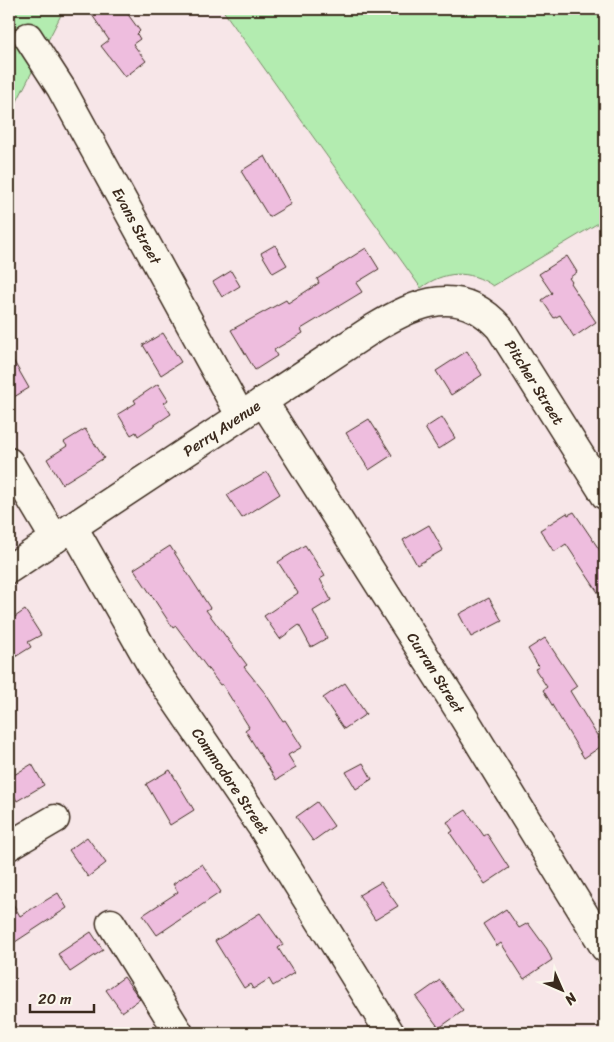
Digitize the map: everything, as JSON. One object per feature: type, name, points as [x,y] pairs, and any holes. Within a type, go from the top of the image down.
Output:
[{"type":"street","name":"Evans Street","points":[[28,37],[61,88],[240,416]]},
{"type":"street","name":"Perry Avenue","points":[[9,569],[393,317],[420,304],[441,300]]},
{"type":"street","name":"Pitcher Street","points":[[441,300],[461,303],[480,310],[500,328],[605,495]]},
{"type":"street","name":"Curran Street","points":[[263,401],[461,713],[605,948]]},
{"type":"street","name":"Commodore Street","points":[[9,462],[64,533],[268,837],[390,1033]]},
{"type":"street","points":[[9,846],[55,819]]},
{"type":"street","points":[[111,923],[179,1033]]},
{"type":"green space","points":[[9,9],[64,9],[9,117]]},
{"type":"green space","points":[[222,9],[605,9],[605,219],[493,286],[475,277],[457,274],[438,278],[421,288]]},
{"type":"building","points":[[88,9],[124,9],[140,31],[137,34],[140,39],[133,44],[146,61],[125,77],[101,46],[109,40]]},
{"type":"building","points":[[265,156],[291,204],[269,217],[241,171]]},
{"type":"building","points":[[275,245],[287,265],[273,273],[261,253]]},
{"type":"building","points":[[366,248],[379,269],[356,283],[362,292],[301,329],[303,333],[274,350],[277,356],[255,370],[231,330],[286,300],[288,303],[319,283],[317,279]]},
{"type":"building","points":[[567,256],[577,272],[569,278],[572,282],[570,283],[596,322],[574,337],[560,315],[554,318],[542,300],[552,293],[539,274]]},
{"type":"building","points":[[231,271],[240,286],[222,297],[213,282]]},
{"type":"building","points":[[163,333],[181,362],[161,375],[143,345]]},
{"type":"building","points":[[467,351],[482,375],[451,395],[436,371]]},
{"type":"building","points":[[9,353],[29,388],[9,400]]},
{"type":"building","points":[[158,384],[168,400],[164,403],[171,414],[138,436],[136,432],[131,435],[118,414],[136,403],[134,400]]},
{"type":"building","points":[[442,417],[455,438],[438,449],[425,428]]},
{"type":"building","points":[[369,419],[392,455],[369,470],[346,433]]},
{"type":"building","points":[[85,429],[104,458],[62,484],[47,459],[67,446],[64,442]]},
{"type":"building","points":[[267,472],[280,494],[242,518],[227,495]]},
{"type":"building","points":[[574,512],[605,558],[605,603],[566,544],[554,552],[540,530],[567,513],[568,515]]},
{"type":"building","points":[[429,525],[443,550],[417,565],[403,540]]},
{"type":"building","points":[[305,545],[325,576],[320,579],[331,600],[313,611],[327,638],[311,647],[299,625],[280,639],[264,616],[298,593],[278,562]]},
{"type":"building","points":[[170,546],[210,608],[206,610],[247,665],[244,667],[265,693],[283,721],[285,720],[302,747],[288,755],[296,768],[276,780],[245,730],[249,727],[222,684],[220,685],[176,626],[173,628],[134,569]]},
{"type":"building","points":[[489,598],[502,621],[471,637],[459,614]]},
{"type":"building","points":[[25,610],[41,635],[28,642],[31,647],[15,657],[9,648],[9,621]]},
{"type":"building","points":[[545,638],[577,686],[570,691],[603,745],[584,758],[543,690],[547,687],[535,669],[539,667],[528,649]]},
{"type":"building","points":[[345,683],[366,714],[344,729],[323,698]]},
{"type":"building","points":[[363,763],[372,779],[356,789],[346,772]]},
{"type":"building","points":[[32,764],[44,785],[17,801],[9,787],[9,778]]},
{"type":"building","points":[[170,770],[194,810],[170,825],[146,784]]},
{"type":"building","points":[[317,802],[334,826],[313,841],[296,817]]},
{"type":"building","points":[[466,810],[484,836],[487,834],[509,868],[485,884],[450,833],[453,831],[447,822]]},
{"type":"building","points":[[87,837],[106,863],[88,877],[69,850]]},
{"type":"building","points":[[202,864],[221,892],[157,935],[143,915],[178,892],[173,884]]},
{"type":"building","points":[[381,882],[398,906],[375,920],[359,895]]},
{"type":"building","points":[[58,893],[67,908],[9,946],[9,897],[20,916]]},
{"type":"building","points":[[506,909],[519,928],[528,923],[547,949],[552,960],[524,979],[501,943],[497,946],[483,924]]},
{"type":"building","points":[[260,913],[283,945],[278,948],[294,973],[273,986],[269,979],[253,989],[250,984],[244,988],[215,941]]},
{"type":"building","points":[[91,932],[103,950],[70,972],[58,954]]},
{"type":"building","points":[[124,977],[140,999],[122,1012],[106,990]]},
{"type":"building","points":[[440,980],[463,1011],[439,1028],[416,997]]}]
